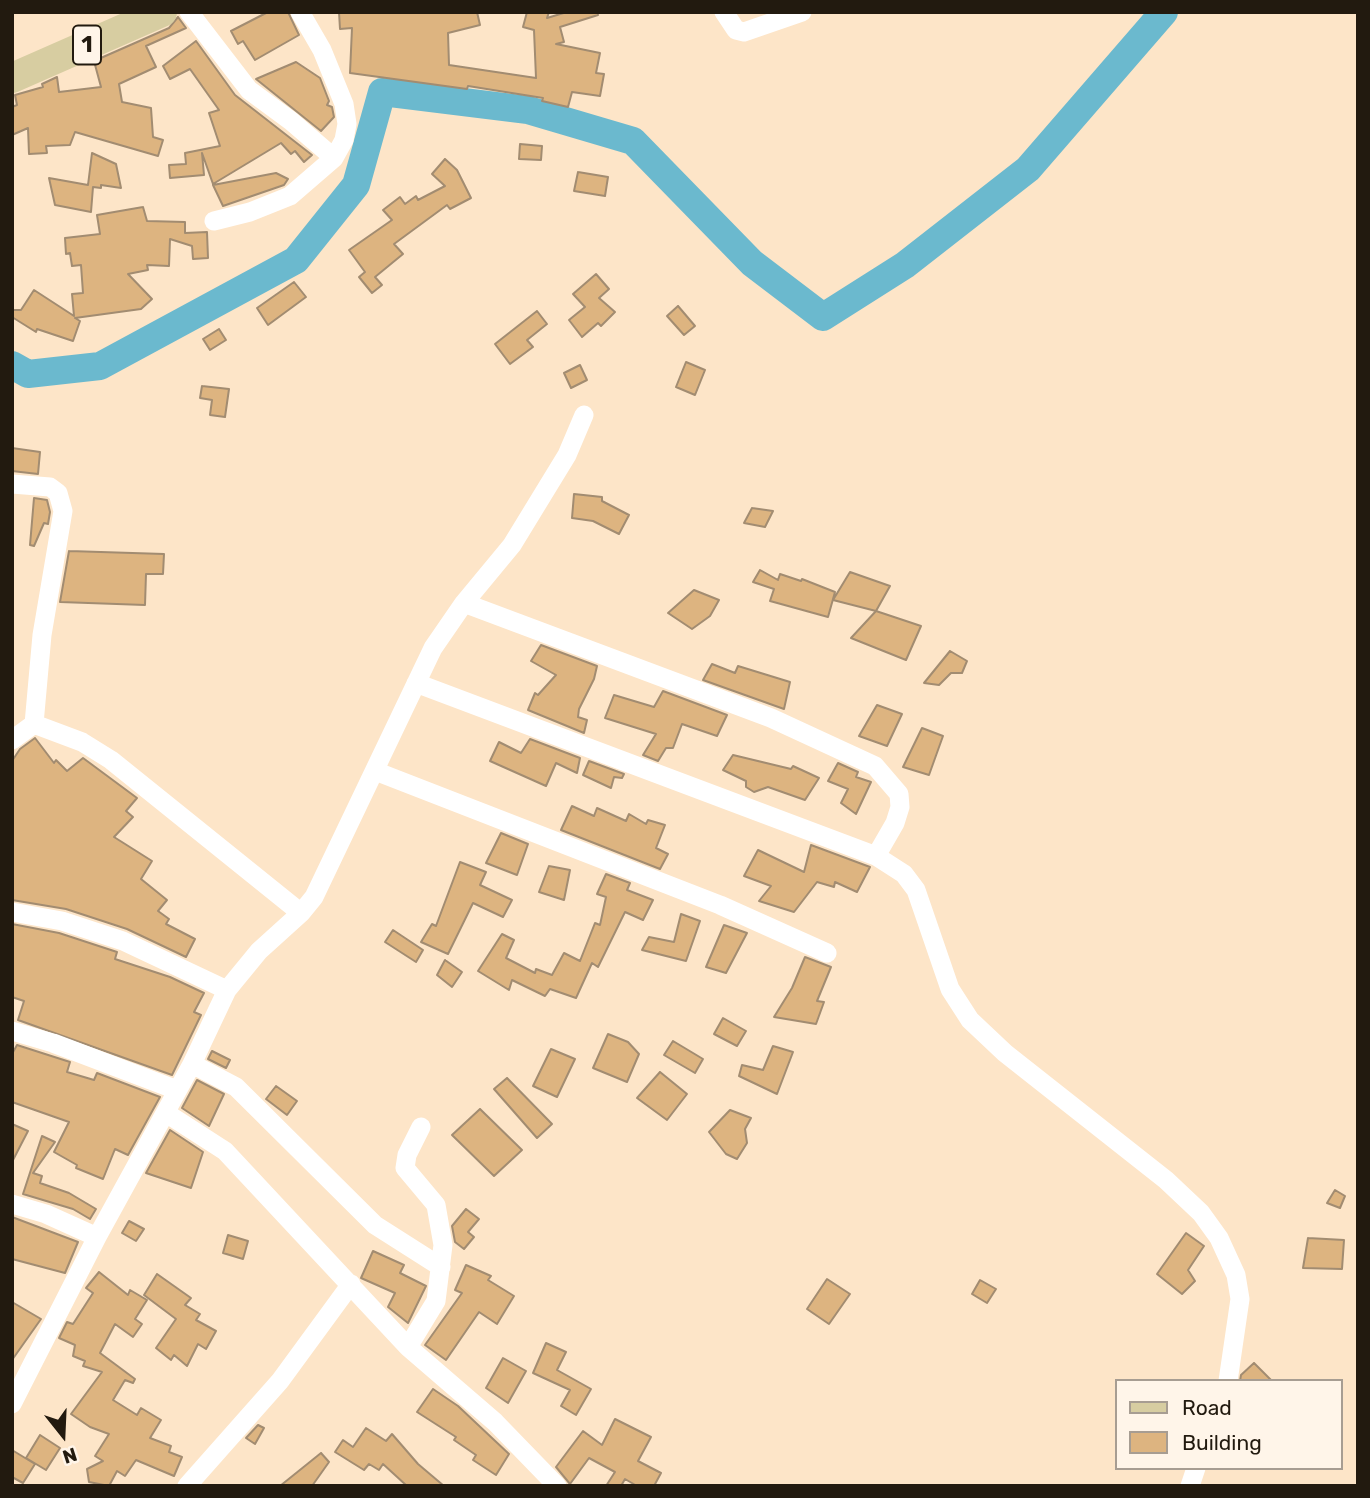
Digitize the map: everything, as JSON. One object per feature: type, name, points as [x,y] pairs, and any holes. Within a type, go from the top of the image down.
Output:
[{"type":"main road","name":"1","points":[[12,58],[121,12]]},
{"type":"main road","name":"1","points":[[12,78],[162,12]]},
{"type":"street","points":[[189,12],[249,90],[334,158]]},
{"type":"street","points":[[214,221],[250,212],[290,196],[334,158],[344,140],[347,124],[344,104],[323,50],[300,12]]},
{"type":"street","points":[[724,12],[736,30],[744,32],[802,12]]},
{"type":"street","points":[[12,1404],[97,1237],[192,1063],[226,990],[259,951],[301,913],[314,897],[433,648],[464,603],[512,545],[567,455],[584,415]]},
{"type":"street","points":[[12,484],[50,487],[58,493],[63,511],[42,635],[34,724],[12,740]]},
{"type":"street","points":[[464,603],[771,718],[875,766],[899,794],[900,807],[895,823],[876,856]]},
{"type":"street","points":[[416,683],[876,856],[911,881],[944,976],[956,1002],[970,1020],[1006,1053],[1166,1181],[1201,1213],[1219,1238],[1236,1275],[1240,1299],[1228,1379]]},
{"type":"street","points":[[34,724],[82,742],[111,760],[301,913]]},
{"type":"street","points":[[375,771],[707,900],[827,953]]},
{"type":"street","points":[[12,912],[62,921],[122,941],[226,990]]},
{"type":"street","points":[[12,1031],[53,1042],[177,1090]]},
{"type":"street","points":[[192,1063],[236,1087],[375,1225],[441,1267]]},
{"type":"street","points":[[166,1113],[225,1151],[408,1346],[495,1422],[557,1486]]},
{"type":"street","points":[[408,1346],[436,1301],[441,1267],[443,1232],[436,1205],[405,1168],[407,1155],[421,1127]]},
{"type":"street","points":[[12,1204],[46,1214],[97,1237]]},
{"type":"street","points":[[187,1486],[280,1381],[351,1284]]},
{"type":"building","points":[[268,12],[288,12],[299,35],[255,60],[243,41],[238,44],[231,31]]},
{"type":"building","points":[[339,12],[477,12],[480,25],[448,33],[449,65],[536,78],[534,30],[523,27],[527,12],[549,12],[547,18],[567,12],[597,12],[598,15],[560,27],[564,42],[556,44],[600,53],[596,73],[604,74],[600,96],[572,92],[568,107],[542,101],[543,98],[468,86],[467,89],[350,73],[352,28],[340,29]]},
{"type":"building","points":[[178,17],[186,28],[146,46],[156,67],[119,84],[122,102],[151,108],[153,137],[163,140],[158,156],[75,132],[70,145],[46,146],[47,153],[29,154],[28,128],[12,135],[12,107],[17,105],[15,95],[43,87],[42,84],[57,77],[59,92],[101,87],[94,61],[169,28]]},
{"type":"building","points":[[196,41],[235,95],[312,155],[304,162],[295,151],[291,154],[281,143],[213,184],[202,153],[204,175],[170,178],[169,165],[186,164],[185,153],[220,146],[209,113],[219,110],[190,69],[170,79],[163,66]]},
{"type":"building","points":[[296,62],[320,78],[329,101],[327,105],[332,107],[334,117],[321,131],[256,79]]},
{"type":"building","points":[[520,144],[542,146],[541,160],[519,159]]},
{"type":"building","points":[[92,153],[116,164],[121,188],[101,185],[101,188],[93,187],[91,212],[55,205],[49,178],[88,185]]},
{"type":"building","points":[[445,159],[457,170],[471,198],[450,209],[447,205],[394,244],[403,254],[375,277],[382,285],[372,293],[359,277],[365,272],[349,250],[392,220],[383,210],[400,197],[405,204],[416,196],[418,200],[445,186],[432,174]]},
{"type":"building","points":[[578,172],[608,177],[605,196],[574,191]]},
{"type":"building","points":[[276,173],[288,179],[284,185],[223,206],[213,185]]},
{"type":"building","points":[[143,207],[147,221],[185,222],[185,233],[207,232],[208,258],[193,259],[192,246],[170,239],[169,266],[147,265],[148,270],[128,274],[152,299],[141,309],[75,318],[80,321],[73,341],[37,329],[36,332],[12,317],[12,310],[21,310],[34,290],[74,316],[72,294],[83,293],[81,265],[72,266],[70,253],[66,254],[65,238],[100,234],[97,215]]},
{"type":"building","points":[[596,274],[609,289],[599,298],[615,312],[601,326],[598,323],[582,337],[569,320],[585,307],[573,294]]},
{"type":"building","points":[[294,282],[306,297],[268,325],[257,308]]},
{"type":"building","points":[[678,306],[695,326],[684,335],[667,316]]},
{"type":"building","points":[[537,311],[547,324],[527,340],[533,347],[510,364],[495,344]]},
{"type":"building","points":[[219,329],[226,340],[210,350],[203,339]]},
{"type":"building","points":[[686,362],[705,370],[695,395],[676,387]]},
{"type":"building","points":[[580,365],[587,380],[571,388],[564,373]]},
{"type":"building","points":[[202,386],[229,389],[225,417],[210,415],[212,400],[200,398]]},
{"type":"building","points":[[12,448],[40,452],[38,474],[12,471]]},
{"type":"building","points":[[574,494],[602,497],[602,501],[629,515],[619,534],[593,521],[572,518]]},
{"type":"building","points":[[34,498],[47,500],[50,512],[48,524],[44,523],[34,546],[30,545]]},
{"type":"building","points":[[752,508],[773,511],[765,527],[744,523]]},
{"type":"building","points":[[69,551],[164,554],[163,574],[146,574],[145,605],[60,602]]},
{"type":"building","points":[[760,570],[778,580],[780,574],[835,592],[828,617],[770,601],[774,589],[753,582]]},
{"type":"building","points":[[850,572],[890,586],[876,611],[833,600]]},
{"type":"building","points":[[694,590],[719,600],[710,616],[692,629],[668,613]]},
{"type":"building","points":[[876,611],[921,626],[906,660],[851,638]]},
{"type":"building","points":[[541,645],[597,666],[594,679],[579,709],[578,717],[587,720],[584,733],[528,710],[535,693],[538,695],[556,675],[531,661]]},
{"type":"building","points":[[950,651],[967,661],[962,673],[951,673],[939,685],[924,683]]},
{"type":"building","points":[[712,664],[735,673],[738,666],[790,682],[784,709],[703,680]]},
{"type":"building","points":[[663,691],[727,715],[717,736],[682,724],[673,748],[666,748],[658,761],[643,755],[656,734],[605,718],[614,695],[654,707]]},
{"type":"building","points":[[877,705],[902,714],[887,746],[859,736]]},
{"type":"building","points":[[922,728],[943,736],[929,775],[903,767]]},
{"type":"building","points":[[35,738],[54,763],[56,760],[67,771],[83,758],[137,798],[126,811],[133,817],[114,837],[152,861],[141,879],[167,900],[158,911],[169,919],[166,924],[195,939],[186,957],[127,929],[66,909],[12,900],[12,761],[20,749]]},
{"type":"building","points":[[530,739],[580,758],[577,773],[556,763],[546,786],[490,761],[499,742],[521,753]]},
{"type":"building","points":[[733,755],[791,769],[793,766],[819,778],[805,800],[768,787],[754,792],[746,787],[746,781],[723,770]]},
{"type":"building","points":[[589,761],[624,774],[622,778],[614,777],[611,788],[583,775]]},
{"type":"building","points":[[838,763],[858,772],[856,777],[871,782],[856,814],[841,803],[848,789],[828,781]]},
{"type":"building","points":[[572,806],[594,816],[597,808],[626,821],[629,814],[646,824],[648,820],[665,825],[656,848],[668,854],[660,869],[561,830]]},
{"type":"building","points":[[501,833],[528,844],[517,875],[486,863]]},
{"type":"building","points":[[811,845],[870,867],[857,892],[835,882],[834,887],[817,882],[794,912],[759,901],[771,886],[744,876],[758,850],[804,872]]},
{"type":"building","points":[[460,862],[486,872],[480,885],[512,900],[503,917],[473,903],[448,954],[421,942],[432,924],[436,926]]},
{"type":"building","points":[[549,866],[570,870],[564,900],[539,892]]},
{"type":"building","points":[[606,874],[630,883],[627,890],[653,900],[643,920],[625,912],[598,967],[592,963],[576,998],[550,989],[545,996],[512,980],[509,990],[478,971],[502,934],[514,940],[506,958],[535,973],[536,969],[552,975],[564,953],[580,961],[595,923],[600,925],[606,897],[597,894]]},
{"type":"building","points":[[681,914],[700,921],[686,961],[642,950],[649,937],[674,942]]},
{"type":"building","points":[[12,924],[59,933],[117,952],[115,959],[170,977],[204,993],[194,1012],[201,1015],[172,1075],[18,1020],[24,1001],[12,997]]},
{"type":"building","points":[[724,925],[747,933],[726,973],[706,967]]},
{"type":"building","points":[[393,930],[423,950],[416,962],[385,942]]},
{"type":"building","points":[[805,957],[831,967],[817,1001],[824,1002],[816,1024],[774,1017],[792,988]]},
{"type":"building","points":[[445,960],[462,972],[452,987],[437,975]]},
{"type":"building","points":[[723,1018],[746,1031],[737,1046],[714,1034]]},
{"type":"building","points":[[608,1034],[628,1042],[639,1054],[627,1082],[593,1068]]},
{"type":"building","points":[[673,1041],[703,1059],[695,1073],[664,1055]]},
{"type":"building","points":[[17,1045],[70,1062],[67,1072],[94,1080],[97,1073],[160,1097],[128,1155],[115,1149],[103,1179],[76,1168],[77,1165],[54,1152],[69,1122],[12,1102],[12,1054]]},
{"type":"building","points":[[773,1046],[793,1052],[777,1094],[739,1076],[742,1065],[763,1070]]},
{"type":"building","points":[[551,1049],[575,1059],[557,1097],[533,1086]]},
{"type":"building","points":[[212,1051],[230,1060],[226,1068],[208,1059]]},
{"type":"building","points":[[660,1072],[687,1094],[667,1120],[637,1098]]},
{"type":"building","points":[[507,1078],[552,1124],[537,1138],[494,1089]]},
{"type":"building","points":[[197,1080],[224,1094],[209,1126],[182,1108]]},
{"type":"building","points":[[276,1086],[297,1101],[287,1115],[266,1099]]},
{"type":"building","points":[[480,1109],[522,1150],[494,1176],[452,1135]]},
{"type":"building","points":[[730,1110],[751,1118],[745,1129],[747,1143],[737,1159],[726,1154],[709,1132]]},
{"type":"building","points":[[12,1124],[28,1131],[12,1162]]},
{"type":"building","points":[[170,1130],[203,1152],[191,1188],[146,1173]]},
{"type":"building","points":[[42,1136],[55,1142],[33,1173],[42,1176],[40,1183],[69,1193],[96,1209],[90,1219],[73,1209],[23,1194]]},
{"type":"building","points":[[1335,1190],[1345,1196],[1340,1208],[1327,1203]]},
{"type":"building","points":[[466,1209],[479,1219],[468,1232],[474,1237],[464,1249],[455,1242],[452,1226]]},
{"type":"building","points":[[12,1217],[78,1242],[65,1273],[12,1259]]},
{"type":"building","points":[[129,1221],[144,1229],[136,1241],[122,1233]]},
{"type":"building","points":[[1186,1233],[1204,1246],[1188,1270],[1195,1281],[1182,1294],[1157,1274]]},
{"type":"building","points":[[228,1235],[248,1241],[243,1259],[223,1253]]},
{"type":"building","points":[[1308,1238],[1344,1240],[1342,1269],[1303,1268]]},
{"type":"building","points":[[373,1251],[404,1265],[400,1273],[426,1286],[408,1323],[388,1307],[395,1293],[361,1278]]},
{"type":"building","points":[[466,1265],[491,1276],[488,1280],[514,1296],[497,1324],[479,1312],[446,1360],[425,1345],[462,1293],[455,1290]]},
{"type":"building","points":[[99,1272],[128,1295],[130,1290],[147,1300],[135,1319],[142,1324],[133,1337],[115,1324],[100,1353],[135,1379],[133,1383],[125,1380],[113,1400],[137,1415],[141,1408],[161,1420],[150,1438],[171,1446],[169,1452],[182,1457],[174,1476],[136,1460],[125,1476],[117,1471],[109,1486],[89,1482],[87,1469],[103,1461],[95,1456],[109,1434],[90,1427],[71,1414],[102,1372],[83,1366],[85,1361],[73,1356],[75,1345],[59,1338],[67,1322],[73,1324],[93,1293],[86,1288]]},
{"type":"building","points":[[157,1274],[191,1298],[185,1305],[200,1314],[196,1320],[216,1331],[206,1349],[198,1344],[187,1366],[174,1355],[171,1360],[156,1348],[176,1319],[144,1295]]},
{"type":"building","points":[[827,1279],[850,1294],[829,1324],[807,1309]]},
{"type":"building","points":[[980,1280],[996,1289],[987,1303],[972,1294]]},
{"type":"building","points":[[12,1302],[41,1319],[12,1360]]},
{"type":"building","points":[[546,1343],[566,1352],[557,1370],[591,1389],[576,1415],[561,1406],[570,1390],[533,1373]]},
{"type":"building","points":[[503,1358],[526,1371],[508,1403],[486,1388]]},
{"type":"building","points":[[1254,1363],[1270,1379],[1240,1379]]},
{"type":"building","points":[[433,1389],[458,1406],[509,1454],[496,1475],[473,1460],[476,1455],[454,1440],[456,1437],[417,1412]]},
{"type":"building","points":[[615,1419],[651,1437],[638,1461],[661,1473],[654,1486],[637,1486],[625,1479],[621,1486],[606,1486],[615,1472],[589,1458],[570,1484],[556,1467],[583,1431],[602,1445]]},
{"type":"building","points":[[258,1425],[264,1428],[255,1444],[246,1438]]},
{"type":"building","points":[[366,1428],[386,1441],[392,1434],[418,1464],[444,1486],[407,1486],[383,1464],[379,1470],[369,1464],[364,1470],[335,1452],[343,1440],[353,1447]]},
{"type":"building","points":[[40,1435],[60,1448],[46,1470],[26,1458]]},
{"type":"building","points":[[12,1450],[35,1464],[23,1483],[12,1477]]},
{"type":"building","points":[[321,1453],[329,1462],[312,1486],[280,1486]]},
{"type":"waterway","points":[[12,365],[28,374],[100,366],[296,260],[356,185],[382,92],[528,110],[633,141],[752,263],[823,317],[905,265],[1028,169],[1164,12]]}]
